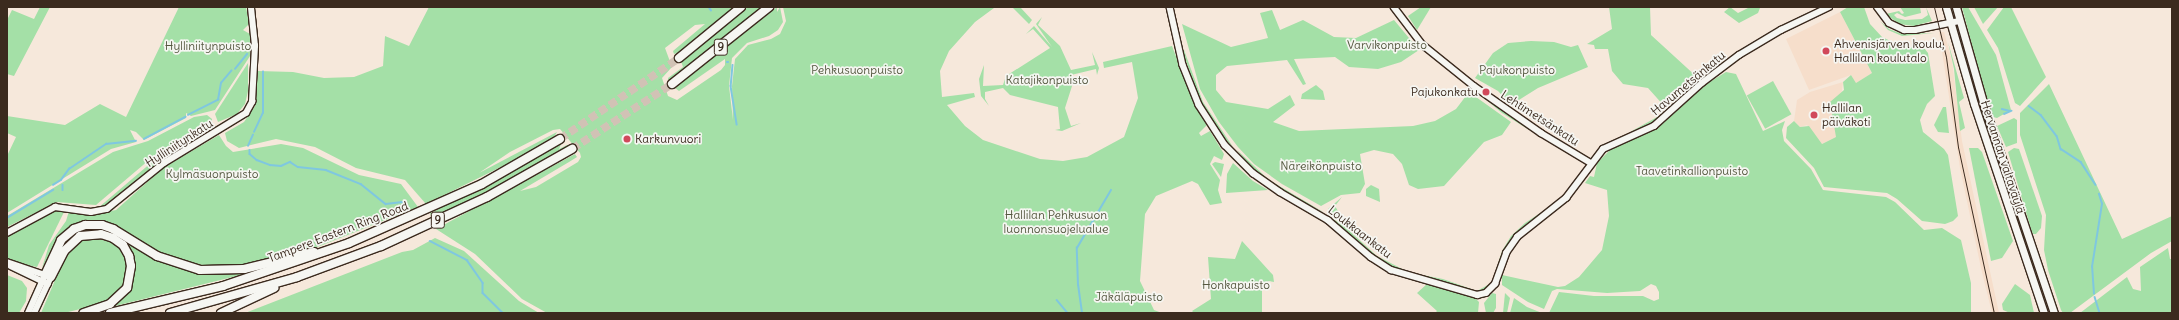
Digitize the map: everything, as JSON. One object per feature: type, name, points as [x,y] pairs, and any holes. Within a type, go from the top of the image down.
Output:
[{"type":"highway","name":"9","points":[[679,58],[741,7]]},
{"type":"highway","name":"9","points":[[672,84],[770,7]]},
{"type":"highway","name":"Hervannan valtaväylä","points":[[1946,7],[1974,104],[2044,313]]},
{"type":"highway","name":"Hervannan valtaväylä","points":[[1956,7],[1984,105],[2054,313]]},
{"type":"highway","name":"Tampere Eastern Ring Road","points":[[110,313],[222,286],[350,243],[482,184],[560,139]]},
{"type":"highway","name":"9","points":[[170,313],[297,277],[436,222],[572,150]]},
{"type":"highway","points":[[46,279],[61,240],[74,229],[85,225],[108,226],[157,256],[200,270],[244,269],[350,243]]},
{"type":"highway","points":[[46,279],[64,251],[80,236],[101,234],[119,242],[131,261],[129,283],[114,302],[84,313]]},
{"type":"highway","points":[[220,313],[297,277]]},
{"type":"main road","points":[[1877,7],[1889,22],[1904,30],[1915,30],[1960,21]]},
{"type":"main road","points":[[34,313],[36,303],[46,279]]},
{"type":"main road","points":[[28,313],[36,303]]},
{"type":"street","name":"Hylliniitynkatu","points":[[7,233],[56,207],[91,212],[107,209],[164,163],[246,113],[252,102],[254,64],[255,42],[251,7]]},
{"type":"street","name":"Loukkaankatu","points":[[1170,7],[1183,65],[1199,105],[1225,145],[1253,173],[1280,192],[1328,220],[1371,257],[1391,270],[1472,294],[1482,295]]},
{"type":"street","name":"Lehtimetsänkatu","points":[[1394,7],[1423,45],[1474,86],[1541,133],[1591,163]]},
{"type":"street","name":"Havumetsänkatu","points":[[1482,295],[1495,284],[1506,252],[1513,242],[1526,228],[1566,198],[1591,163],[1609,144],[1657,123],[1702,83],[1739,55],[1781,30],[1828,7]]},
{"type":"street","points":[[7,263],[46,279]]},
{"type":"shaded area","name":"Ahvenisjärven koulu, Hallilan koulutalo","points":[[1840,12],[1872,73],[1856,83],[1851,75],[1809,90],[1786,39]]},
{"type":"shaded area","points":[[1939,32],[1944,32],[1952,61],[1962,141],[1999,313],[1992,313],[1981,268],[1960,168]]},
{"type":"shaded area","name":"Hallilan päiväkoti","points":[[1843,82],[1836,137],[1822,144],[1807,125],[1800,127],[1794,121],[1797,100],[1810,92]]},
{"type":"green space","points":[[40,7],[50,7],[14,76],[7,74],[7,20],[12,10],[34,19]]},
{"type":"green space","name":"Hylliniitynpuisto","points":[[179,7],[246,7],[249,24],[243,30],[250,34],[250,56],[215,110],[191,116],[186,113],[186,118],[144,140],[136,132],[130,130],[136,142],[111,149],[7,213],[7,156],[16,137],[7,133],[7,116],[65,125],[100,104],[126,117]]},
{"type":"green space","points":[[429,7],[734,7],[679,52],[674,54],[673,51],[705,24],[695,25],[665,48],[672,67],[662,78],[668,96],[677,100],[721,70],[725,65],[725,59],[679,91],[675,88],[777,7],[777,12],[780,7],[783,22],[778,30],[769,36],[747,43],[732,58],[729,86],[733,120],[732,86],[735,59],[748,45],[771,39],[780,34],[786,21],[783,7],[999,7],[994,8],[975,22],[949,51],[940,71],[942,97],[974,93],[975,97],[947,105],[965,126],[983,140],[1040,159],[1063,161],[1087,157],[1124,137],[1138,98],[1132,62],[1104,68],[1103,62],[1172,46],[1192,98],[1207,125],[1199,133],[1201,136],[1210,131],[1224,154],[1222,160],[1214,156],[1210,164],[1220,180],[1218,190],[1222,203],[1210,205],[1198,184],[1192,181],[1156,196],[1145,214],[1140,281],[1154,310],[1162,313],[547,313],[522,299],[475,254],[436,229],[575,154],[577,157],[520,191],[536,187],[578,162],[581,157],[580,153],[560,129],[553,130],[510,152],[479,173],[557,132],[554,137],[509,163],[426,204],[405,180],[356,168],[315,147],[276,139],[239,148],[227,141],[225,133],[244,122],[255,106],[258,71],[293,72],[324,78],[354,77],[383,66],[385,36],[409,46]]},
{"type":"green space","points":[[747,7],[764,7],[668,81],[668,78],[683,67],[681,61]]},
{"type":"green space","points":[[1012,7],[1020,7],[1032,20],[1029,24]]},
{"type":"green space","points":[[1421,7],[1431,7],[1417,30],[1408,16]]},
{"type":"green space","points":[[1609,7],[1650,7],[1651,35],[1698,78],[1665,107],[1648,88],[1623,84],[1612,71],[1608,49],[1595,49],[1594,45],[1587,44],[1612,29]]},
{"type":"green space","points":[[1730,7],[1738,13],[1750,7],[1760,8],[1758,13],[1739,23],[1724,12]]},
{"type":"green space","points":[[1848,7],[1864,7],[1870,24],[1882,37],[1903,47],[1924,48],[1928,53],[1935,96],[1927,104],[1920,120],[1923,132],[1944,149],[1948,155],[1958,216],[1953,221],[1945,224],[1922,221],[1897,199],[1887,193],[1824,187],[1814,168],[1786,138],[1787,127],[1794,121],[1800,127],[1809,126],[1822,144],[1836,137],[1830,102],[1844,90],[1843,82],[1851,75],[1856,83],[1872,73],[1840,12]]},
{"type":"green space","points":[[1900,7],[1920,7],[1921,13],[1905,17],[1897,13],[1894,15],[1897,18],[1905,20],[1922,19],[1928,15],[1926,7],[1932,21],[1914,26],[1899,24],[1886,14],[1899,11],[1902,14],[1904,13]]},
{"type":"green space","points":[[1962,7],[1968,7],[1996,55],[2011,110],[1997,118],[1993,117],[1983,87]]},
{"type":"green space","points":[[1974,7],[1998,7],[1983,24]]},
{"type":"green space","points":[[2004,7],[2011,7],[2046,77],[2020,106],[2015,103],[1998,48],[1987,30]]},
{"type":"green space","name":"Näreikönpuisto","points":[[1272,10],[1280,30],[1303,20],[1334,37],[1356,38],[1394,20],[1419,50],[1401,62],[1378,69],[1349,67],[1335,57],[1294,59],[1306,84],[1303,85],[1287,60],[1227,66],[1216,75],[1216,90],[1226,102],[1268,109],[1290,95],[1295,105],[1273,122],[1299,131],[1413,126],[1435,121],[1456,109],[1469,92],[1511,122],[1502,135],[1484,142],[1444,186],[1418,189],[1409,185],[1402,164],[1393,154],[1374,150],[1360,154],[1365,184],[1360,193],[1341,195],[1321,206],[1282,184],[1254,164],[1238,147],[1219,122],[1200,89],[1182,24],[1231,47],[1268,38],[1260,13]]},
{"type":"green space","name":"Katajikonpuisto","points":[[1042,17],[1038,25],[1060,46],[1071,70],[1095,65],[1092,52],[1099,68],[1097,75],[1096,69],[1071,75],[1072,86],[1065,108],[1071,126],[1081,123],[1062,131],[1055,130],[1060,129],[1058,107],[1010,95],[1003,88],[985,92],[985,99],[989,106],[981,96],[979,79],[984,65],[983,86],[1003,85],[1006,76],[1050,48],[1033,29],[1026,34],[1034,26],[1052,47],[1036,24]]},
{"type":"green space","points":[[1880,21],[1889,29],[1902,34],[1934,33],[1902,36],[1888,30]]},
{"type":"green space","name":"Pajukonpuisto","points":[[1531,41],[1554,42],[1571,47],[1578,45],[1588,67],[1538,88],[1511,105],[1498,91],[1475,78],[1493,53],[1508,43]]},
{"type":"green space","points":[[1948,42],[1964,98],[1959,102],[1965,128],[1960,131],[1954,69]]},
{"type":"green space","points":[[1182,50],[1184,50],[1203,102],[1233,147],[1221,135],[1201,103]]},
{"type":"green space","points":[[248,63],[248,91],[245,104],[237,114],[218,122],[215,114]]},
{"type":"green space","name":"Taavetinkallionpuisto","points":[[1726,72],[1736,74],[1763,131],[1785,121],[1782,130],[1784,141],[1811,169],[1823,190],[1886,197],[1895,202],[1924,230],[1942,228],[1961,240],[1971,283],[1971,313],[1549,313],[1559,292],[1594,296],[1643,296],[1654,301],[1659,299],[1659,292],[1656,286],[1651,284],[1640,291],[1607,293],[1557,289],[1552,291],[1544,309],[1528,302],[1502,285],[1502,275],[1558,287],[1565,286],[1579,277],[1602,250],[1609,216],[1607,190],[1585,183],[1590,176],[1594,177],[1597,163],[1613,147],[1658,128],[1705,85]]},
{"type":"green space","points":[[1455,74],[1530,129],[1529,130],[1502,113]]},
{"type":"green space","points":[[1700,80],[1656,121],[1630,132],[1659,116]]},
{"type":"green space","points":[[1773,81],[1791,114],[1765,129],[1747,96]]},
{"type":"green space","points":[[2049,84],[2122,239],[2172,216],[2172,241],[2151,253],[2070,313],[2063,313],[2061,310],[2048,270],[2044,250],[2046,215],[2020,135],[2020,113]]},
{"type":"green space","points":[[1316,85],[1323,91],[1325,100],[1301,99],[1302,94]]},
{"type":"green space","points":[[1943,107],[1946,107],[1949,133],[1938,132],[1934,125]]},
{"type":"green space","points":[[207,115],[212,119],[212,125],[149,160],[96,205],[57,202],[7,227],[7,216],[113,152],[148,141],[194,117]]},
{"type":"green space","points":[[2014,118],[2017,120],[2017,143],[2006,147],[1997,126]]},
{"type":"green space","points":[[206,133],[156,165],[108,205],[98,208],[152,162]]},
{"type":"green space","name":"Kylmäsuonpuisto","points":[[219,135],[226,146],[233,152],[281,144],[303,148],[359,175],[401,184],[418,207],[320,246],[235,267],[189,264],[161,254],[96,221],[59,237],[42,268],[49,245],[66,221],[69,211],[90,215],[116,210],[163,168]]},
{"type":"green space","points":[[562,142],[559,149],[567,145],[571,146],[478,198],[432,219],[430,213]]},
{"type":"green space","points":[[1969,148],[1978,148],[1982,152],[2013,241],[2002,258],[1991,261]]},
{"type":"green space","points":[[2014,148],[2019,149],[2042,216],[2041,228],[2036,234],[2033,234],[2031,229],[2008,152]]},
{"type":"green space","points":[[1237,150],[1269,180],[1325,213],[1279,189],[1254,171]]},
{"type":"green space","points":[[1215,162],[1224,164],[1221,177],[1212,164]]},
{"type":"green space","points":[[1233,163],[1253,181],[1268,190],[1226,193],[1227,174]]},
{"type":"green space","points":[[1371,185],[1379,189],[1380,202],[1366,196],[1366,189]]},
{"type":"green space","points":[[1342,197],[1335,206],[1338,211],[1336,217],[1328,209]]},
{"type":"green space","points":[[1557,202],[1524,227],[1510,241],[1493,279],[1502,251],[1511,236],[1525,223]]},
{"type":"green space","points":[[65,210],[37,267],[7,261],[7,237],[53,211]]},
{"type":"green space","points":[[1328,216],[1343,225],[1377,256],[1408,272],[1395,269],[1376,258]]},
{"type":"green space","points":[[90,237],[115,243],[125,253],[128,267],[122,290],[105,303],[64,313],[41,313],[68,250],[80,240]]},
{"type":"green space","points":[[120,237],[166,264],[201,273],[253,272],[111,307],[124,297],[135,272],[134,257]]},
{"type":"green space","points":[[435,238],[464,251],[519,301],[539,313],[245,313],[402,252],[413,250]]},
{"type":"green space","name":"Honkapuisto","points":[[1242,241],[1273,275],[1274,282],[1269,281],[1262,286],[1262,313],[1194,313],[1192,311],[1211,299],[1208,257],[1235,259]]},
{"type":"green space","points":[[2168,248],[2170,259],[2172,259],[2172,313],[2080,313],[2127,277],[2133,289],[2141,291],[2140,267]]},
{"type":"green space","points":[[1412,273],[1443,279],[1477,291],[1493,282],[1479,293]]},
{"type":"green space","points":[[7,275],[22,281],[27,288],[26,301],[19,313],[7,313]]},
{"type":"green space","points":[[1427,284],[1476,299],[1479,302],[1478,313],[1435,313],[1437,311],[1417,293]]},
{"type":"green space","points":[[2015,284],[2030,295],[2034,313],[2010,313],[2003,310],[2002,304]]},
{"type":"green space","points":[[1492,293],[1496,294],[1496,308],[1493,313],[1486,313],[1484,303]]},
{"type":"green space","points":[[1505,293],[1510,298],[1507,313],[1503,313]]},
{"type":"green space","points":[[1514,298],[1527,307],[1542,313],[1510,313]]},
{"type":"waterway","points":[[235,69],[247,54]]},
{"type":"waterway","points":[[733,65],[731,86],[737,125]]},
{"type":"waterway","points":[[188,115],[218,100],[221,83],[231,71]]},
{"type":"waterway","points":[[254,132],[263,113],[263,72]]},
{"type":"waterway","points":[[2029,106],[2041,115],[2057,136],[2061,149],[2081,162],[2096,185]]},
{"type":"waterway","points":[[2002,109],[2010,111]]},
{"type":"waterway","points":[[2004,114],[2011,111]]},
{"type":"waterway","points":[[144,139],[185,117]]},
{"type":"waterway","points":[[248,146],[253,135]]},
{"type":"waterway","points":[[53,185],[61,180],[69,169],[106,144],[136,141]]},
{"type":"waterway","points":[[250,150],[250,154],[257,160],[270,165],[281,166],[290,162],[298,167],[326,170],[361,184],[386,204],[402,202],[407,205]]},
{"type":"waterway","points":[[63,185],[63,190]]},
{"type":"waterway","points":[[7,218],[53,190]]},
{"type":"waterway","points":[[1082,313],[1078,285],[1077,248],[1111,190]]},
{"type":"waterway","points":[[2094,294],[2092,267],[2102,204],[2099,194]]},
{"type":"waterway","points":[[430,241],[467,260],[483,283],[483,293],[503,313]]},
{"type":"waterway","points":[[2095,297],[2100,313]]},
{"type":"waterway","points":[[1057,300],[1068,313]]},
{"type":"tunnel","points":[[560,139],[679,58]]},
{"type":"tunnel","points":[[572,149],[672,84]]},
{"type":"tram line","points":[[1934,7],[1946,57],[1958,147],[1994,313]]},
{"type":"place","name":"Ahvenisjärven koulu, Hallilan koulutalo","points":[[1826,51]]},
{"type":"place","name":"Pajukonkatu","points":[[1486,92]]},
{"type":"place","name":"Hallilan päiväkoti","points":[[1814,115]]},
{"type":"place","name":"Karkunvuori","points":[[627,139]]},
{"type":"park label","name":"Varvikonpuisto","points":[[1387,45]]},
{"type":"park label","name":"Pehkusuonpuisto","points":[[857,70]]},
{"type":"park label","name":"Hallilan Pehkusuon luonnonsuojelualue","points":[[1056,222]]},
{"type":"park label","name":"Jäkäläpuisto","points":[[1129,297]]}]
